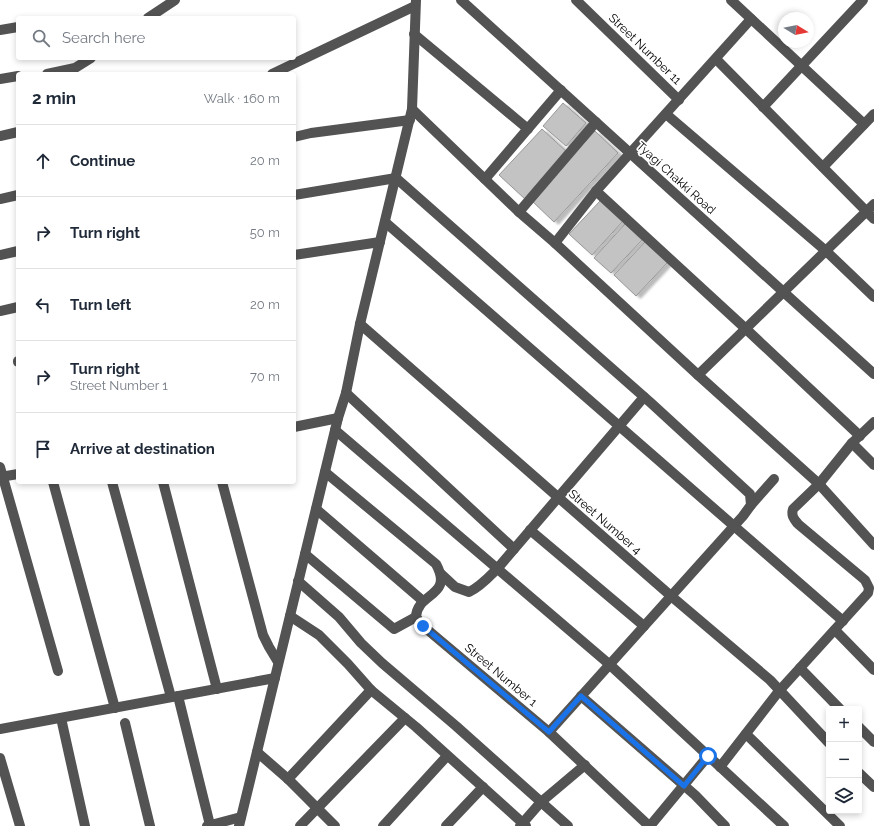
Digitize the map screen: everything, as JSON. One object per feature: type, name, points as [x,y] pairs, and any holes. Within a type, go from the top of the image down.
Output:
[{"type":"street","points":[[151,16],[176,0]]},
{"type":"street","name":"Tyagi Chakki Road","points":[[461,0],[874,374]]},
{"type":"street","name":"Street Number 11","points":[[576,0],[679,100]]},
{"type":"street","points":[[731,0],[864,124]]},
{"type":"street","points":[[763,107],[863,0]]},
{"type":"street","points":[[113,484],[174,697],[208,826],[240,822],[335,430],[346,393],[360,324],[410,120],[412,109],[416,3],[276,72]]},
{"type":"street","points":[[555,243],[596,191],[751,19]]},
{"type":"street","points":[[0,30],[16,26]]},
{"type":"street","points":[[414,34],[528,129]]},
{"type":"street","points":[[716,59],[874,219]]},
{"type":"street","points":[[56,72],[75,68],[88,60]]},
{"type":"street","points":[[0,79],[16,76]]},
{"type":"street","points":[[485,179],[561,90]]},
{"type":"street","points":[[412,109],[519,212],[555,243],[698,376],[819,484],[874,545]]},
{"type":"street","points":[[666,114],[826,251],[874,297]]},
{"type":"street","points":[[823,167],[874,114]]},
{"type":"street","points":[[296,137],[311,133],[410,120]]},
{"type":"street","points":[[519,212],[596,122]]},
{"type":"street","points":[[0,136],[16,132]]},
{"type":"street","points":[[296,195],[396,178]]},
{"type":"street","points":[[396,178],[644,397],[750,494],[751,504]]},
{"type":"street","points":[[596,191],[746,329],[856,439],[874,465]]},
{"type":"street","points":[[0,199],[16,195]]},
{"type":"street","points":[[698,376],[874,204]]},
{"type":"street","points":[[385,222],[843,621]]},
{"type":"street","points":[[296,254],[380,242]]},
{"type":"street","points":[[0,256],[16,252]]},
{"type":"street","points":[[0,311],[16,307]]},
{"type":"street","name":"Street Number 4","points":[[360,324],[671,596],[770,680],[828,742]]},
{"type":"street","points":[[346,393],[514,549]]},
{"type":"street","points":[[325,472],[436,564],[441,574],[455,587],[469,592],[475,589],[497,569],[644,397]]},
{"type":"street","points":[[296,427],[338,418]]},
{"type":"street","points":[[720,767],[779,690],[871,589],[865,580],[798,524],[793,518],[793,509],[819,484],[856,439],[874,422]]},
{"type":"street","points":[[335,430],[609,664],[784,826]]},
{"type":"street","points":[[16,474],[1,474],[58,671]]},
{"type":"street","points":[[549,732],[744,516],[751,504],[774,479]]},
{"type":"street","points":[[54,484],[115,708]]},
{"type":"street","points":[[164,484],[218,689]]},
{"type":"street","points":[[223,484],[263,635],[278,662]]},
{"type":"street","points":[[316,509],[423,601]]},
{"type":"street","points":[[530,530],[644,626]]},
{"type":"street","points":[[305,554],[394,629],[416,617],[416,610],[423,601],[436,591],[440,585],[441,574]]},
{"type":"street","points":[[298,581],[339,617],[361,643],[382,663],[456,726],[568,826]]},
{"type":"street","points":[[290,616],[319,635],[371,690],[483,787],[523,825],[541,802],[585,765]]},
{"type":"street","name":"Street Number 1","points":[[416,617],[423,626],[549,732],[650,826]]},
{"type":"street","points":[[835,630],[874,670]]},
{"type":"street","points":[[800,668],[837,706]]},
{"type":"street","points":[[0,729],[275,678]]},
{"type":"street","points":[[288,779],[371,690]]},
{"type":"street","points":[[581,696],[684,786],[725,826]]},
{"type":"street","points":[[61,718],[85,826]]},
{"type":"street","points":[[300,826],[404,718]]},
{"type":"street","points":[[125,723],[150,826]]},
{"type":"street","points":[[862,731],[874,742]]},
{"type":"street","points":[[746,734],[840,826]]},
{"type":"street","points":[[257,752],[288,779],[335,826]]},
{"type":"street","points":[[382,826],[447,756]]},
{"type":"street","points":[[650,826],[708,756]]},
{"type":"street","points":[[0,758],[20,826]]},
{"type":"street","points":[[862,775],[874,787]]},
{"type":"street","points":[[446,826],[483,787]]},
{"type":"building","points":[[563,103],[586,123],[566,146],[543,126]]},
{"type":"building","points":[[542,129],[568,153],[525,199],[499,175]]},
{"type":"building","points":[[595,131],[618,153],[554,222],[531,200]]},
{"type":"building","points":[[601,200],[623,221],[592,255],[569,234]]},
{"type":"building","points":[[625,224],[642,240],[611,273],[594,258]]},
{"type":"building","points":[[646,241],[668,262],[636,296],[614,275]]},
{"type":"route","points":[[423,626],[549,732],[581,696],[684,786],[708,756]]}]
